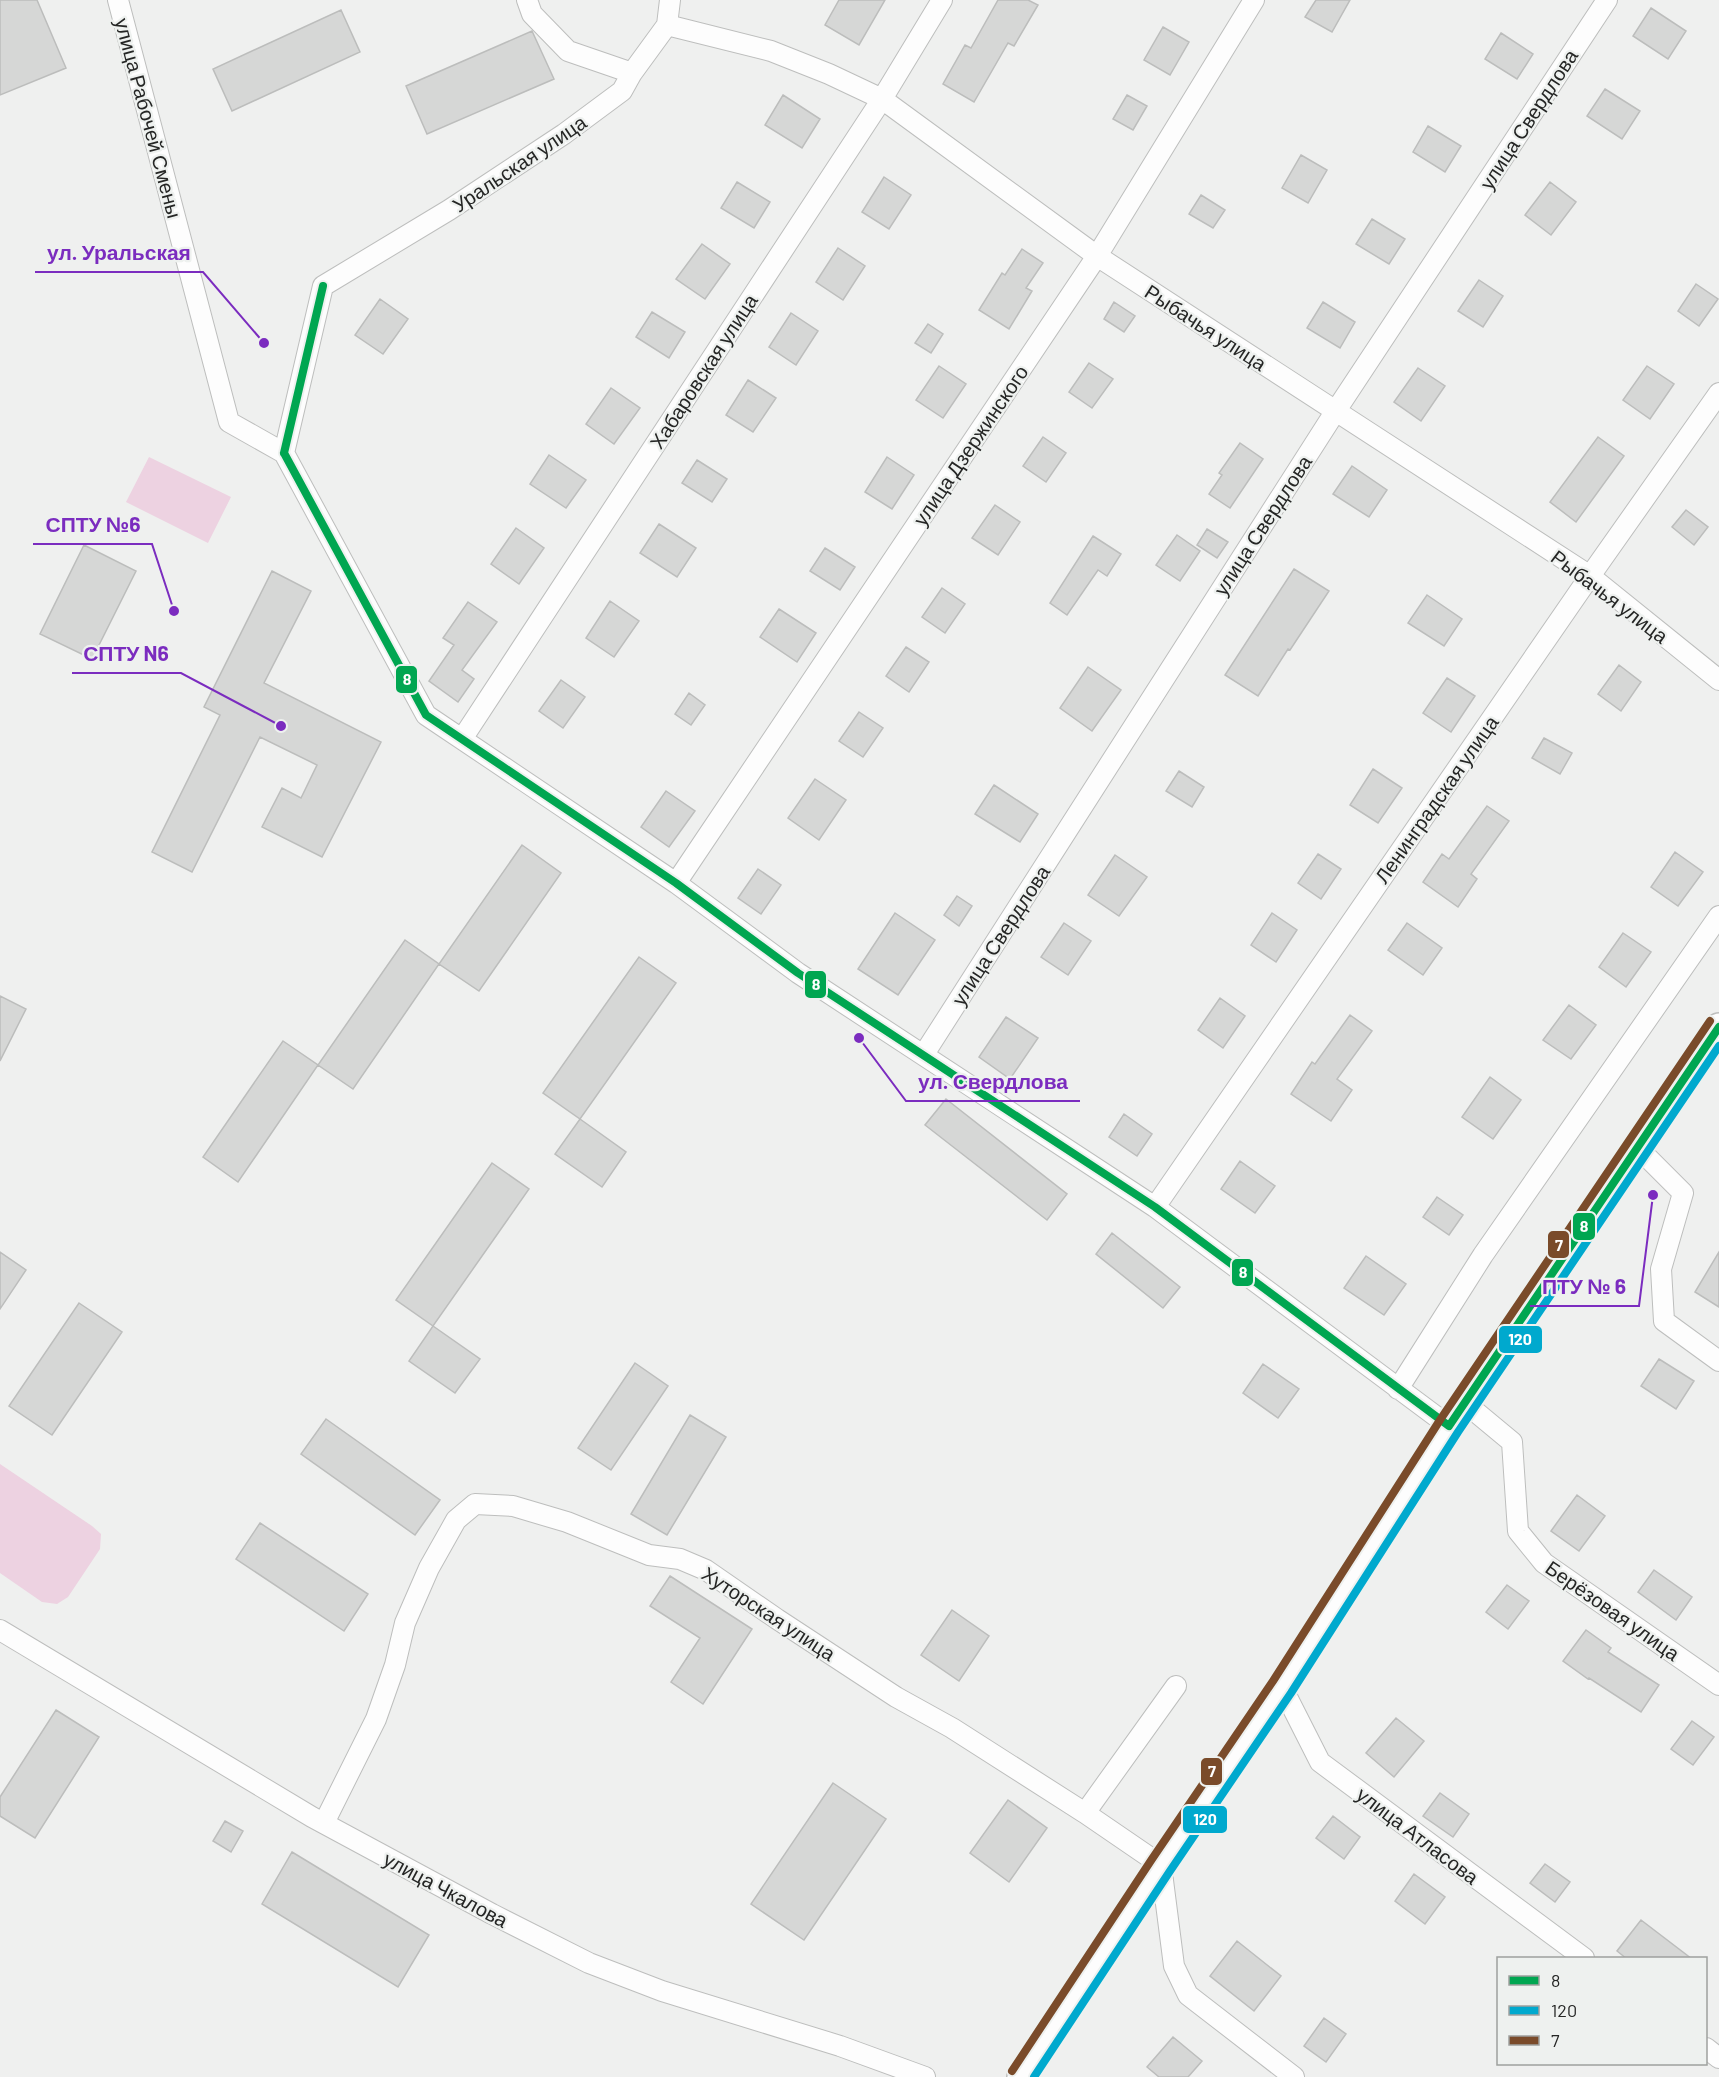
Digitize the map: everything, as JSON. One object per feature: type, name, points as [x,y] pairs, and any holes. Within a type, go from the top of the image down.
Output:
[{"type":"main road","points":[[1021,2077],[1282,1687],[1449,1426],[1638,1148],[1710,1057],[1719,1027]]},
{"type":"street","name":"улица Рабочей Смены","points":[[118,0],[229,422],[284,453]]},
{"type":"street","points":[[527,0],[532,14],[568,51],[632,73]]},
{"type":"street","name":"Уральская улица","points":[[284,453],[323,286],[449,210],[564,134],[622,91],[632,73],[667,25],[670,0]]},
{"type":"street","name":"Хабаровская улица","points":[[462,739],[882,99],[942,0]]},
{"type":"street","name":"улица Дзержинского","points":[[676,883],[1098,256],[1254,0]]},
{"type":"street","name":"улица Свердлова","points":[[924,1054],[1335,412],[1607,0]]},
{"type":"street","name":"Рыбачья улица","points":[[667,25],[771,51],[829,74],[882,99],[1098,256],[1590,576],[1719,680]]},
{"type":"street","name":"Ленинградская улица","points":[[1155,1207],[1590,576],[1719,393]]},
{"type":"street","points":[[284,453],[426,715],[676,883],[798,973],[1155,1207],[1449,1426]]},
{"type":"street","points":[[1398,1389],[1483,1255],[1719,916]]},
{"type":"street","points":[[1638,1148],[1683,1193],[1661,1269],[1665,1321],[1719,1361]]},
{"type":"street","name":"Берёзовая улица","points":[[1465,1403],[1512,1442],[1518,1531],[1544,1563],[1719,1685]]},
{"type":"street","name":"Хуторская улица","points":[[324,1823],[376,1719],[395,1665],[405,1623],[429,1568],[456,1520],[475,1504],[513,1506],[567,1522],[649,1554],[680,1559],[706,1570],[886,1691],[952,1728],[1085,1813],[1161,1865]]},
{"type":"street","name":"улица Чкалова","points":[[0,1630],[324,1823],[492,1914],[611,1973],[840,2046],[925,2077]]},
{"type":"street","points":[[1085,1813],[1176,1686]]},
{"type":"street","name":"улица Атласова","points":[[1282,1687],[1320,1762],[1581,1957]]},
{"type":"street","points":[[1161,1865],[1174,1966],[1188,1995],[1294,2077]]},
{"type":"street","points":[[1707,2049],[1719,2058]]},
{"type":"shaded area","points":[[149,457],[231,497],[208,543],[126,502]]},
{"type":"shaded area","points":[[0,1464],[101,1534],[100,1549],[68,1597],[57,1604],[42,1602],[0,1573]]},
{"type":"building","points":[[0,0],[37,0],[66,68],[0,95]]},
{"type":"building","points":[[839,0],[885,0],[859,45],[825,25]]},
{"type":"building","points":[[998,0],[1028,0],[1038,5],[1014,46],[1008,43],[974,102],[943,84],[965,45],[971,48]]},
{"type":"building","points":[[1316,0],[1350,0],[1332,32],[1305,17]]},
{"type":"building","points":[[1651,8],[1686,31],[1668,59],[1633,36]]},
{"type":"building","points":[[341,10],[360,52],[232,111],[213,69]]},
{"type":"building","points":[[1163,27],[1189,42],[1170,75],[1144,60]]},
{"type":"building","points":[[532,31],[554,79],[427,134],[406,86]]},
{"type":"building","points":[[1501,33],[1533,54],[1517,79],[1485,59]]},
{"type":"building","points":[[1605,89],[1640,111],[1622,139],[1587,116]]},
{"type":"building","points":[[783,95],[820,119],[802,148],[765,125]]},
{"type":"building","points":[[1127,95],[1147,106],[1133,130],[1113,119]]},
{"type":"building","points":[[1428,126],[1461,146],[1445,172],[1413,152]]},
{"type":"building","points":[[1301,155],[1327,170],[1308,203],[1282,188]]},
{"type":"building","points":[[884,177],[911,195],[889,229],[862,212]]},
{"type":"building","points":[[737,182],[770,202],[754,228],[721,208]]},
{"type":"building","points":[[1550,182],[1576,202],[1551,235],[1525,215]]},
{"type":"building","points":[[1201,195],[1225,210],[1213,228],[1189,214]]},
{"type":"building","points":[[1372,219],[1405,239],[1389,264],[1356,244]]},
{"type":"building","points":[[702,244],[730,264],[705,299],[676,279]]},
{"type":"building","points":[[838,248],[865,266],[843,300],[816,282]]},
{"type":"building","points":[[1022,249],[1043,263],[1026,288],[1032,291],[1009,329],[979,310],[1002,273],[1005,275]]},
{"type":"building","points":[[1479,280],[1503,296],[1483,327],[1458,311]]},
{"type":"building","points":[[1696,284],[1718,299],[1699,326],[1678,311]]},
{"type":"building","points":[[380,299],[408,319],[383,354],[355,335]]},
{"type":"building","points":[[1114,302],[1135,316],[1124,332],[1104,319]]},
{"type":"building","points":[[1323,302],[1355,322],[1340,348],[1307,328]]},
{"type":"building","points":[[652,312],[685,332],[669,358],[636,337]]},
{"type":"building","points":[[791,313],[818,331],[796,365],[769,347]]},
{"type":"building","points":[[928,324],[943,334],[931,353],[915,343]]},
{"type":"building","points":[[1089,363],[1113,379],[1092,408],[1069,392]]},
{"type":"building","points":[[939,366],[966,384],[943,418],[916,400]]},
{"type":"building","points":[[1647,366],[1674,384],[1650,419],[1623,400]]},
{"type":"building","points":[[1418,368],[1445,386],[1421,421],[1394,402]]},
{"type":"building","points":[[748,380],[776,398],[753,432],[726,415]]},
{"type":"building","points":[[611,388],[640,408],[614,444],[586,424]]},
{"type":"building","points":[[1043,437],[1066,453],[1046,482],[1023,466]]},
{"type":"building","points":[[1598,437],[1624,456],[1576,522],[1550,502]]},
{"type":"building","points":[[1240,443],[1263,459],[1230,508],[1209,494],[1222,475],[1219,473]]},
{"type":"building","points":[[549,455],[586,480],[566,508],[530,484]]},
{"type":"building","points":[[887,457],[914,475],[892,509],[865,492]]},
{"type":"building","points":[[697,460],[727,479],[712,502],[682,483]]},
{"type":"building","points":[[1352,466],[1387,490],[1369,517],[1333,494]]},
{"type":"building","points":[[995,505],[1020,522],[998,555],[972,538]]},
{"type":"building","points":[[1686,510],[1708,527],[1694,545],[1672,527]]},
{"type":"building","points":[[659,524],[696,548],[677,577],[640,553]]},
{"type":"building","points":[[516,528],[544,548],[519,584],[491,564]]},
{"type":"building","points":[[1207,529],[1228,542],[1217,558],[1197,545]]},
{"type":"building","points":[[1177,535],[1200,551],[1180,581],[1156,565]]},
{"type":"building","points":[[1093,536],[1121,554],[1107,576],[1098,570],[1067,615],[1050,603]]},
{"type":"building","points":[[84,545],[136,571],[92,659],[40,634]]},
{"type":"building","points":[[825,548],[855,567],[840,590],[810,571]]},
{"type":"building","points":[[1294,569],[1329,591],[1258,696],[1225,675]]},
{"type":"building","points":[[272,571],[311,591],[264,683],[381,742],[322,857],[262,827],[282,788],[301,798],[317,765],[260,737],[192,872],[152,852],[220,715],[204,707]]},
{"type":"building","points":[[942,588],[965,604],[945,633],[922,617]]},
{"type":"building","points":[[1427,595],[1462,619],[1444,646],[1408,623]]},
{"type":"building","points":[[610,601],[639,621],[614,657],[586,638]]},
{"type":"building","points":[[468,602],[497,622],[462,670],[474,679],[458,702],[429,681],[454,645],[443,638]]},
{"type":"building","points":[[779,609],[816,633],[797,662],[760,637]]},
{"type":"building","points":[[906,647],[929,662],[909,692],[886,676]]},
{"type":"building","points":[[1619,665],[1641,682],[1621,711],[1598,694]]},
{"type":"building","points":[[1088,667],[1121,690],[1092,731],[1060,708]]},
{"type":"building","points":[[1447,678],[1475,696],[1451,732],[1423,713]]},
{"type":"building","points":[[561,680],[585,697],[563,728],[539,711]]},
{"type":"building","points":[[689,693],[705,705],[691,725],[675,714]]},
{"type":"building","points":[[859,712],[883,728],[863,757],[839,741]]},
{"type":"building","points":[[1544,738],[1572,753],[1560,774],[1532,758]]},
{"type":"building","points":[[1373,769],[1402,788],[1378,823],[1350,805]]},
{"type":"building","points":[[1179,771],[1204,787],[1192,807],[1166,791]]},
{"type":"building","points":[[815,779],[846,800],[819,840],[788,818]]},
{"type":"building","points":[[994,785],[1038,814],[1020,842],[975,814]]},
{"type":"building","points":[[666,791],[695,811],[669,847],[641,827]]},
{"type":"building","points":[[1487,806],[1509,821],[1471,874],[1477,879],[1458,907],[1423,882],[1442,854],[1449,859]]},
{"type":"building","points":[[522,845],[561,873],[479,991],[439,964]]},
{"type":"building","points":[[1675,852],[1703,872],[1678,906],[1651,887]]},
{"type":"building","points":[[1318,854],[1341,869],[1321,899],[1298,883]]},
{"type":"building","points":[[1115,855],[1147,877],[1119,916],[1088,895]]},
{"type":"building","points":[[758,869],[781,885],[761,914],[738,898]]},
{"type":"building","points":[[957,896],[972,906],[959,926],[944,915]]},
{"type":"building","points":[[895,913],[935,940],[898,995],[858,969]]},
{"type":"building","points":[[1272,913],[1297,930],[1276,962],[1251,945]]},
{"type":"building","points":[[1064,923],[1091,941],[1068,975],[1041,957]]},
{"type":"building","points":[[1407,923],[1442,948],[1423,975],[1388,950]]},
{"type":"building","points":[[1623,933],[1651,952],[1626,987],[1599,967]]},
{"type":"building","points":[[405,940],[439,964],[353,1089],[318,1065]]},
{"type":"building","points":[[639,957],[676,983],[580,1119],[543,1093]]},
{"type":"building","points":[[0,996],[26,1009],[0,1061]]},
{"type":"building","points":[[1220,998],[1245,1016],[1223,1048],[1198,1030]]},
{"type":"building","points":[[1569,1005],[1596,1025],[1571,1059],[1543,1040]]},
{"type":"building","points":[[1350,1015],[1372,1031],[1337,1079],[1352,1090],[1331,1121],[1291,1094],[1312,1062],[1315,1064]]},
{"type":"building","points":[[1006,1017],[1038,1038],[1010,1079],[979,1057]]},
{"type":"building","points":[[283,1041],[318,1065],[238,1182],[203,1157]]},
{"type":"building","points":[[1490,1077],[1521,1100],[1493,1139],[1462,1117]]},
{"type":"building","points":[[946,1099],[1067,1194],[1047,1220],[925,1125]]},
{"type":"building","points":[[1124,1114],[1152,1134],[1137,1156],[1109,1137]]},
{"type":"building","points":[[580,1119],[626,1152],[602,1187],[555,1154]]},
{"type":"building","points":[[1240,1161],[1275,1186],[1255,1213],[1221,1189]]},
{"type":"building","points":[[492,1163],[529,1189],[433,1326],[396,1300]]},
{"type":"building","points":[[1437,1197],[1463,1215],[1449,1235],[1423,1217]]},
{"type":"building","points":[[1112,1233],[1180,1287],[1163,1308],[1096,1254]]},
{"type":"building","points":[[0,1252],[26,1270],[0,1309]]},
{"type":"building","points":[[1719,1252],[1719,1307],[1695,1292]]},
{"type":"building","points":[[1366,1256],[1406,1284],[1384,1315],[1344,1288]]},
{"type":"building","points":[[79,1303],[122,1332],[52,1435],[9,1406]]},
{"type":"building","points":[[433,1326],[480,1359],[455,1393],[409,1361]]},
{"type":"building","points":[[1659,1359],[1694,1381],[1676,1409],[1641,1386]]},
{"type":"building","points":[[635,1363],[668,1386],[611,1470],[578,1448]]},
{"type":"building","points":[[1263,1364],[1299,1389],[1278,1418],[1243,1393]]},
{"type":"building","points":[[690,1415],[726,1437],[667,1535],[631,1514]]},
{"type":"building","points":[[326,1419],[440,1500],[415,1535],[301,1454]]},
{"type":"building","points":[[1577,1495],[1605,1516],[1579,1551],[1551,1531]]},
{"type":"building","points":[[260,1523],[368,1594],[344,1631],[236,1559]]},
{"type":"building","points":[[1654,1570],[1692,1597],[1676,1620],[1638,1592]]},
{"type":"building","points":[[670,1576],[752,1629],[703,1704],[671,1682],[700,1638],[650,1606]]},
{"type":"building","points":[[1507,1585],[1529,1601],[1508,1629],[1486,1612]]},
{"type":"building","points":[[952,1610],[989,1636],[959,1681],[921,1655]]},
{"type":"building","points":[[1586,1630],[1611,1648],[1608,1652],[1659,1685],[1641,1712],[1563,1661]]},
{"type":"building","points":[[56,1710],[99,1737],[35,1838],[0,1816],[0,1797]]},
{"type":"building","points":[[1396,1718],[1424,1741],[1394,1777],[1366,1753]]},
{"type":"building","points":[[1692,1721],[1714,1737],[1693,1765],[1671,1749]]},
{"type":"building","points":[[833,1783],[886,1819],[804,1940],[751,1904]]},
{"type":"building","points":[[1440,1793],[1469,1814],[1453,1837],[1423,1816]]},
{"type":"building","points":[[1008,1800],[1047,1828],[1009,1882],[970,1853]]},
{"type":"building","points":[[1333,1816],[1360,1837],[1344,1859],[1316,1838]]},
{"type":"building","points":[[225,1821],[243,1831],[231,1852],[213,1841]]},
{"type":"building","points":[[292,1852],[429,1935],[398,1987],[262,1904]]},
{"type":"building","points":[[1545,1864],[1570,1882],[1555,1902],[1530,1883]]},
{"type":"building","points":[[1414,1874],[1445,1897],[1425,1924],[1395,1901]]},
{"type":"building","points":[[1641,1920],[1689,1957],[1624,1957],[1617,1951]]},
{"type":"building","points":[[1237,1941],[1281,1976],[1254,2011],[1210,1976]]},
{"type":"building","points":[[1324,2018],[1346,2034],[1326,2062],[1304,2046]]},
{"type":"building","points":[[1173,2037],[1202,2061],[1188,2077],[1159,2077],[1147,2067]]},
{"type":"transit line","name":"8","points":[[284,453],[323,286]]},
{"type":"transit line","name":"8","points":[[284,453],[426,715],[676,883],[798,973],[1155,1207],[1449,1426]]},
{"type":"transit line","name":"7","points":[[1012,2071],[1273,1681],[1440,1420],[1710,1021]]},
{"type":"transit line","name":"8","points":[[1449,1426],[1719,1027]]},
{"type":"transit line","name":"120","points":[[1034,2077],[1291,1693],[1458,1432],[1719,1046]]},
{"type":"place","name":"ул. Уральская","points":[[264,343]]},
{"type":"place","name":"СПТУ №6","points":[[174,611]]},
{"type":"place","name":"СПТУ N6","points":[[281,726]]},
{"type":"place","name":"ул. Свердлова","points":[[859,1038]]},
{"type":"place","name":"ПТУ № 6","points":[[1653,1195]]}]
